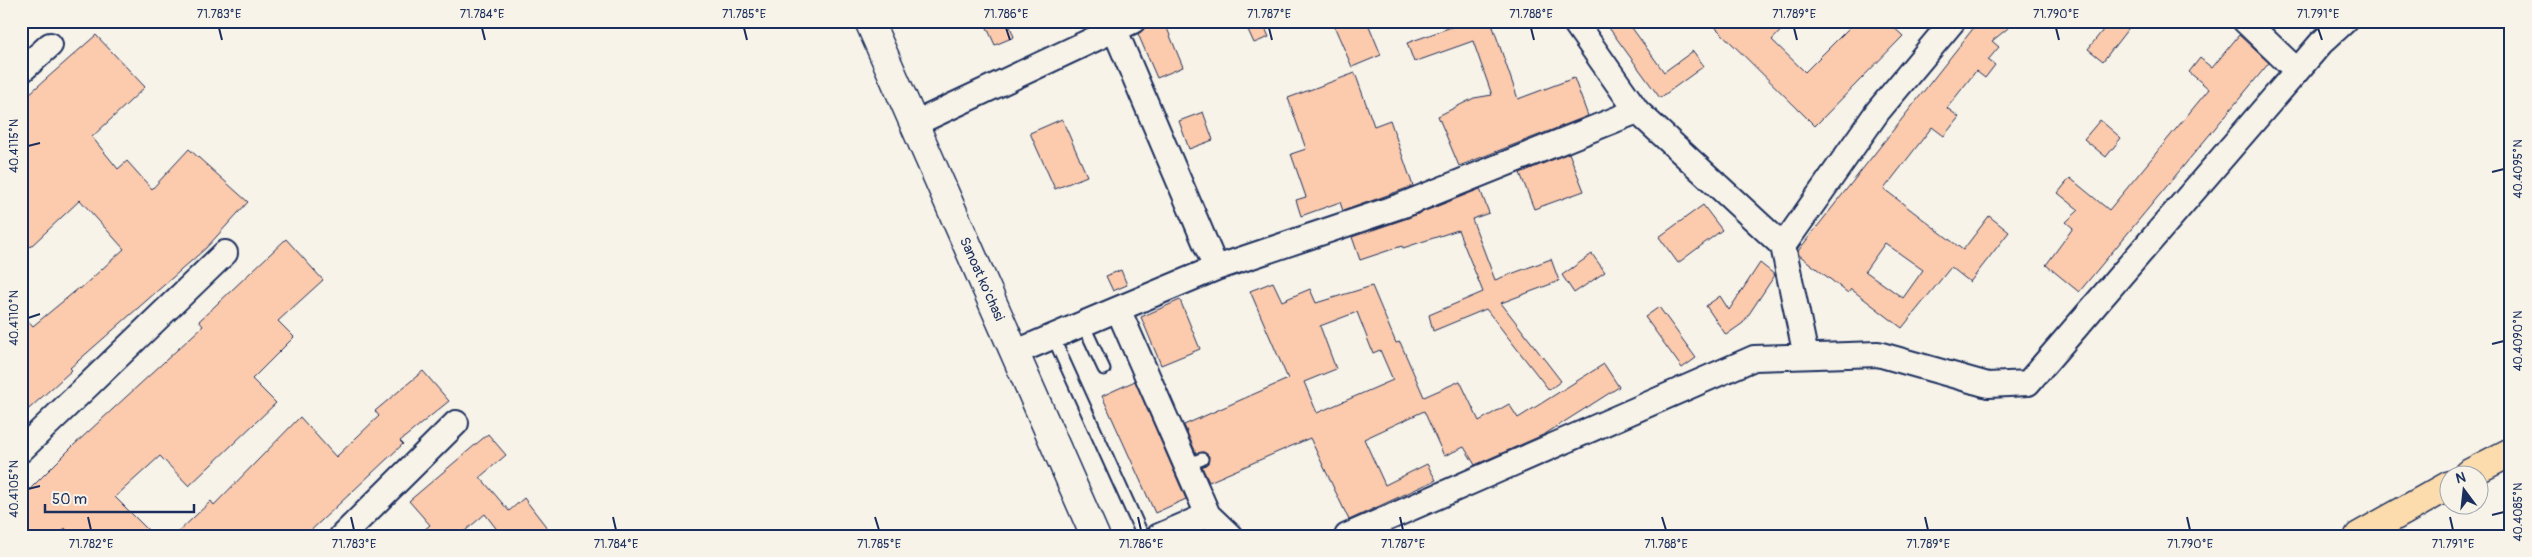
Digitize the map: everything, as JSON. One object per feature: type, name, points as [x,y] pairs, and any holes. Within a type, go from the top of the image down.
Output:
[{"type":"highway","points":[[2488,464],[2511,452]]},
{"type":"highway","points":[[2358,536],[2440,491]]},
{"type":"main road","name":"Sanoat ko'chasi","points":[[869,21],[1095,536]]},
{"type":"street","points":[[1574,21],[1637,110],[1783,246],[1806,356]]},
{"type":"street","points":[[1783,246],[1878,111],[1953,21]]},
{"type":"street","points":[[2245,21],[2297,71]]},
{"type":"street","points":[[1347,536],[1754,358],[1878,354],[1988,385],[2028,383],[2321,43],[2345,21]]},
{"type":"street","points":[[914,124],[1119,24],[1216,268]]},
{"type":"street","points":[[21,71],[50,45]]},
{"type":"street","points":[[1014,353],[1216,268],[1404,205],[1637,110]]},
{"type":"street","points":[[21,450],[225,253]]},
{"type":"street","points":[[1118,309],[1194,462],[1208,515],[1230,536]]},
{"type":"street","points":[[342,536],[456,423]]},
{"type":"street","points":[[1159,536],[1208,515]]},
{"type":"lane","points":[[1083,324],[1104,369]]},
{"type":"lane","points":[[1053,337],[1143,536]]},
{"type":"building","points":[[984,21],[1008,21],[1014,37],[995,45]]},
{"type":"building","points":[[1147,21],[1164,21],[1183,67],[1157,78],[1138,34],[1145,28]]},
{"type":"building","points":[[1244,21],[1262,21],[1269,37],[1254,43]]},
{"type":"building","points":[[1332,21],[1367,21],[1381,55],[1352,67]]},
{"type":"building","points":[[1468,21],[1491,21],[1518,99],[1574,78],[1588,116],[1459,166],[1438,116],[1474,98],[1492,95],[1473,41],[1414,62],[1407,43]]},
{"type":"building","points":[[1604,21],[1627,21],[1664,72],[1693,51],[1704,66],[1660,98]]},
{"type":"building","points":[[1709,21],[1790,21],[1772,40],[1805,72],[1856,21],[1887,21],[1903,36],[1815,126]]},
{"type":"building","points":[[1979,21],[2017,21],[1992,41],[1999,47],[1988,60],[1995,65],[1985,78],[1976,71],[1947,108],[1959,117],[1944,136],[1932,127],[1884,189],[1963,250],[1989,216],[2009,232],[1970,282],[1951,267],[1902,328],[1851,289],[1848,293],[1799,255],[1798,251]],"holes":[[[1885,243],[1923,270],[1903,298],[1865,271]]]},
{"type":"building","points":[[2110,21],[2134,21],[2103,61],[2088,49]]},
{"type":"building","points":[[96,35],[145,87],[92,137],[118,169],[127,161],[152,189],[189,149],[248,202],[206,248],[70,368],[72,370],[21,416],[21,313],[33,326],[80,289],[124,249],[80,200],[30,247],[21,237],[21,101]]},
{"type":"building","points":[[2239,35],[2269,63],[2079,292],[2046,265],[2073,228],[2066,222],[2079,210],[2058,193],[2070,178],[2109,210],[2209,89],[2189,72],[2200,58],[2212,68]]},
{"type":"building","points":[[1355,73],[1374,126],[1390,120],[1413,186],[1343,211],[1340,202],[1301,216],[1296,200],[1306,197],[1291,154],[1306,149],[1288,98]]},
{"type":"building","points":[[1203,112],[1213,140],[1189,149],[1179,121]]},
{"type":"building","points":[[1062,119],[1087,176],[1055,189],[1030,133]]},
{"type":"building","points":[[2100,120],[2121,138],[2106,157],[2084,139]]},
{"type":"building","points":[[1569,153],[1584,191],[1534,209],[1520,173]]},
{"type":"building","points":[[1480,189],[1489,213],[1472,219],[1495,280],[1551,259],[1559,281],[1501,303],[1561,381],[1549,390],[1486,309],[1433,331],[1429,315],[1483,292],[1458,230],[1360,260],[1352,237],[1408,218]]},
{"type":"building","points":[[1703,205],[1722,230],[1678,263],[1659,237]]},
{"type":"building","points":[[286,239],[323,280],[278,321],[294,337],[252,379],[276,403],[189,486],[160,456],[115,497],[154,536],[73,536],[65,528],[58,536],[21,536],[21,498],[75,444],[203,326],[199,321]]},
{"type":"building","points":[[1592,254],[1605,272],[1574,293],[1562,275]]},
{"type":"building","points":[[1760,263],[1775,275],[1743,323],[1726,335],[1706,306],[1720,296],[1729,310]]},
{"type":"building","points":[[1121,270],[1127,285],[1113,291],[1106,276]]},
{"type":"building","points":[[1273,282],[1282,301],[1310,289],[1316,303],[1372,286],[1396,343],[1400,342],[1424,397],[1460,381],[1479,421],[1509,404],[1518,418],[1604,364],[1619,387],[1545,434],[1475,465],[1464,447],[1444,456],[1424,411],[1364,439],[1385,485],[1427,464],[1436,480],[1349,520],[1310,438],[1209,482],[1202,467],[1208,463],[1209,456],[1204,452],[1196,453],[1184,425],[1288,379],[1250,291]],"holes":[[[1357,312],[1373,353],[1380,350],[1393,380],[1317,413],[1304,382],[1336,369],[1320,326]]]},
{"type":"building","points":[[1180,300],[1200,349],[1161,365],[1141,317]]},
{"type":"building","points":[[1659,307],[1696,358],[1682,368],[1645,317]]},
{"type":"building","points":[[423,371],[449,401],[400,441],[403,444],[305,536],[174,536],[211,501],[214,505],[300,417],[336,457],[379,416],[375,411]]},
{"type":"building","points":[[1135,381],[1186,499],[1155,513],[1102,396]]},
{"type":"building","points":[[488,434],[506,455],[480,477],[509,511],[524,498],[548,529],[539,536],[502,536],[485,514],[459,536],[417,536],[430,525],[409,501]]}]
